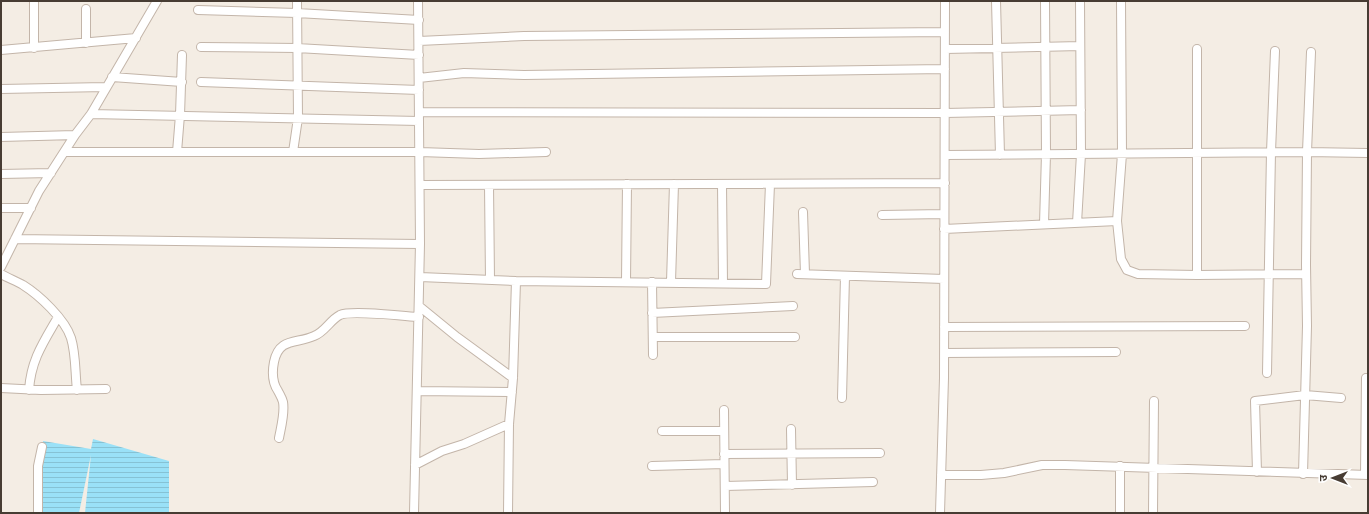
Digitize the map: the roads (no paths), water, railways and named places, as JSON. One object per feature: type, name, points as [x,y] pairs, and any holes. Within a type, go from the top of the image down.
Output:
[{"type":"street","points":[[34,1],[34,48]]},
{"type":"street","points":[[1,267],[4,255],[15,239],[39,191],[75,135],[91,114],[105,87],[157,1]]},
{"type":"street","points":[[293,152],[298,118],[297,1]]},
{"type":"street","points":[[414,513],[420,277],[418,1]]},
{"type":"street","points":[[940,513],[944,353],[945,1]]},
{"type":"street","points":[[996,1],[1000,155]]},
{"type":"street","points":[[1044,224],[1046,154],[1045,1]]},
{"type":"street","points":[[1076,223],[1081,154],[1080,1]]},
{"type":"street","points":[[1121,1],[1122,154],[1117,221],[1121,259],[1127,270],[1138,274],[1306,274]]},
{"type":"street","points":[[86,9],[86,43]]},
{"type":"street","points":[[198,10],[297,13],[419,20]]},
{"type":"street","points":[[419,41],[524,36],[945,32]]},
{"type":"street","points":[[1,50],[136,38]]},
{"type":"street","points":[[945,49],[1045,48],[1080,46]]},
{"type":"street","points":[[201,47],[297,48],[419,55]]},
{"type":"street","points":[[1197,49],[1197,275]]},
{"type":"street","points":[[1266,373],[1275,51]]},
{"type":"street","points":[[1303,474],[1311,52]]},
{"type":"street","points":[[177,152],[182,82],[182,55]]},
{"type":"street","points":[[419,78],[464,72],[524,75],[945,69]]},
{"type":"street","points":[[112,77],[182,82]]},
{"type":"street","points":[[201,82],[419,90]]},
{"type":"street","points":[[1,89],[105,87]]},
{"type":"street","points":[[91,114],[298,118],[945,113],[1081,110]]},
{"type":"street","points":[[1,137],[75,135]]},
{"type":"street","points":[[65,152],[420,152],[479,154],[546,152]]},
{"type":"street","points":[[945,155],[1271,152],[1368,153]]},
{"type":"street","points":[[1,174],[51,173]]},
{"type":"street","points":[[420,185],[945,183]]},
{"type":"street","points":[[626,282],[627,184]]},
{"type":"street","points":[[671,282],[674,184]]},
{"type":"street","points":[[722,184],[723,283]]},
{"type":"street","points":[[420,277],[516,281],[766,284],[770,184]]},
{"type":"street","points":[[489,185],[490,280]]},
{"type":"street","points":[[1,208],[31,208]]},
{"type":"street","points":[[802,212],[801,274],[944,279]]},
{"type":"street","points":[[882,215],[944,214]]},
{"type":"street","points":[[944,228],[1117,221]]},
{"type":"street","points":[[15,239],[420,244]]},
{"type":"street","points":[[1,274],[31,290],[50,307],[64,325],[71,337],[77,390]]},
{"type":"street","points":[[842,398],[845,276]]},
{"type":"street","points":[[508,513],[509,424],[513,378],[516,281]]},
{"type":"street","points":[[652,282],[653,355]]},
{"type":"street","points":[[419,306],[457,337],[513,378]]},
{"type":"street","points":[[652,313],[793,306]]},
{"type":"street","points":[[279,438],[284,409],[273,379],[274,360],[278,350],[291,341],[315,336],[322,332],[334,319],[347,313],[419,317]]},
{"type":"street","points":[[28,390],[36,355],[58,317]]},
{"type":"street","points":[[944,327],[1245,326]]},
{"type":"street","points":[[653,337],[795,337]]},
{"type":"street","points":[[944,353],[1116,352]]},
{"type":"street","points":[[941,475],[981,475],[1004,473],[1042,466],[1120,466],[1303,474],[1366,475],[1366,378]]},
{"type":"street","points":[[1,388],[28,390],[106,389]]},
{"type":"street","points":[[417,391],[512,392]]},
{"type":"street","points":[[1257,472],[1255,401],[1305,396],[1341,398]]},
{"type":"street","points":[[1152,513],[1154,401]]},
{"type":"street","points":[[724,410],[725,513]]},
{"type":"street","points":[[415,465],[442,451],[464,444],[509,424]]},
{"type":"street","points":[[791,429],[792,484]]},
{"type":"street","points":[[662,431],[724,431]]},
{"type":"street","points":[[38,513],[38,466],[42,447]]},
{"type":"street","points":[[724,454],[880,453]]},
{"type":"street","points":[[652,466],[724,464]]},
{"type":"street","points":[[1120,466],[1120,513]]},
{"type":"street","points":[[725,486],[874,482]]},
{"type":"water","points":[[93,439],[169,461],[169,513],[85,513],[91,455],[79,513],[40,513],[43,441],[91,449]]}]
